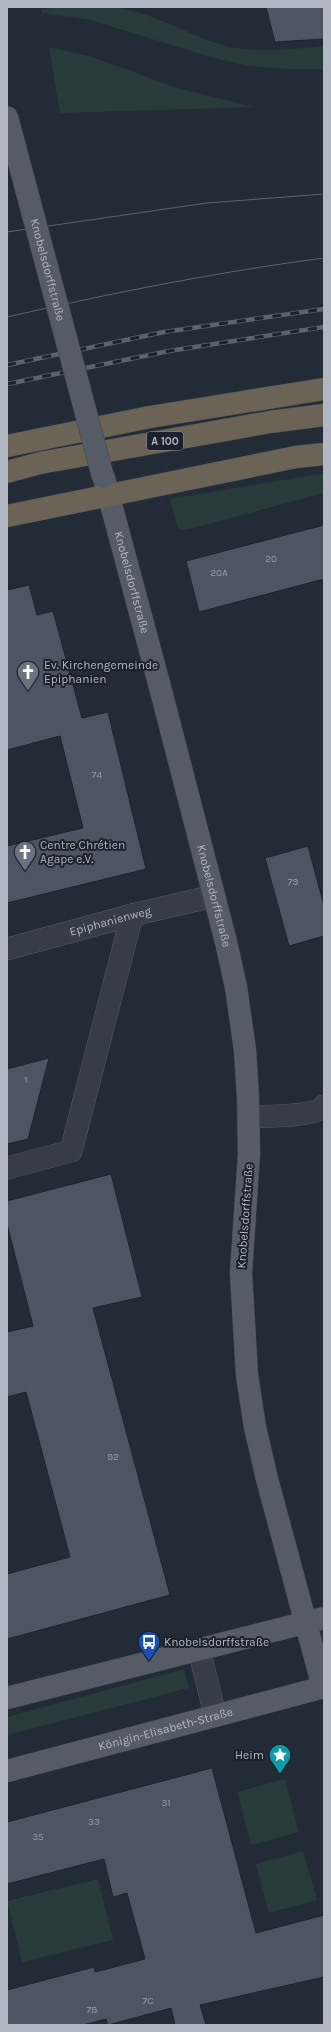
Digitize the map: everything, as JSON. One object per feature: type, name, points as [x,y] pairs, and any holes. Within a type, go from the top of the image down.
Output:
[{"type":"highway","name":"A 100","points":[[7,446],[150,417],[324,389]]},
{"type":"highway","name":"A 100","points":[[7,472],[40,464],[270,422],[324,415]]},
{"type":"highway","points":[[7,516],[106,486],[324,454]]},
{"type":"main road","name":"Knobelsdorffstraße","points":[[7,116],[214,896],[236,987],[245,1050],[249,1117],[249,1154],[241,1273],[246,1375],[255,1427],[266,1473],[316,1620],[324,1687]]},
{"type":"main road","points":[[7,1698],[316,1620]]},
{"type":"main road","name":"Königin-Elisabeth-Straße","points":[[7,1771],[324,1687]]},
{"type":"street","name":"Epiphanienweg","points":[[7,948],[132,915],[214,896]]},
{"type":"street","points":[[7,1168],[71,1151],[132,915]]},
{"type":"street","points":[[249,1117],[311,1112],[321,1110],[324,1106]]},
{"type":"street","points":[[199,1649],[215,1716]]},
{"type":"shaded area","points":[[54,7],[113,7],[133,11],[157,19],[205,39],[230,47],[242,49],[277,50],[324,46],[324,69],[288,69],[248,66],[210,57],[91,20],[42,13],[41,10]]},
{"type":"shaded area","points":[[49,47],[92,57],[180,89],[255,107],[60,113]]},
{"type":"shaded area","points":[[324,473],[324,493],[186,530],[178,529],[170,499]]},
{"type":"shaded area","points":[[184,1669],[189,1688],[7,1735],[7,1717]]},
{"type":"shaded area","points":[[285,1779],[299,1832],[251,1845],[237,1792]]},
{"type":"shaded area","points":[[303,1851],[317,1900],[269,1913],[256,1864]]},
{"type":"shaded area","points":[[98,1879],[113,1940],[22,1962],[7,1901]]},
{"type":"building","points":[[266,7],[324,7],[324,39],[275,42]]},
{"type":"building","points":[[324,525],[324,579],[199,612],[186,561]]},
{"type":"building","points":[[29,585],[37,615],[53,611],[82,718],[108,712],[146,869],[7,903],[7,846],[83,828],[60,736],[7,750],[7,590]]},
{"type":"building","points":[[308,846],[324,906],[324,936],[289,946],[265,858]]},
{"type":"building","points":[[49,1058],[28,1139],[7,1144],[7,1069]]},
{"type":"building","points":[[111,1174],[142,1297],[93,1308],[170,1595],[7,1639],[7,1574],[70,1557],[26,1392],[7,1397],[7,1332],[33,1326],[7,1224],[7,1201]]},
{"type":"building","points":[[212,1768],[256,1933],[324,1915],[324,1977],[200,2005],[206,2025],[175,2025],[171,2008],[108,2025],[106,2019],[83,2025],[7,2025],[7,1990],[94,1967],[95,1972],[145,1959],[127,1893],[113,1897],[104,1859],[7,1884],[7,1822]]},
{"type":"tram line","points":[[7,232],[207,203],[324,194]]},
{"type":"tram line","points":[[7,317],[165,284],[324,258]]},
{"type":"railway","points":[[7,365],[164,332],[324,309]]},
{"type":"railway","points":[[7,384],[169,351],[324,327]]},
{"type":"place","name":"Ev. Kirchengemeinde Epiphanien","points":[[28,692]]},
{"type":"place","name":"Centre Chrétien Agape e.V.","points":[[25,872]]},
{"type":"place","name":"Knobelsdorffstraße","points":[[149,1662]]},
{"type":"place","name":"Heim","points":[[280,1774]]}]
